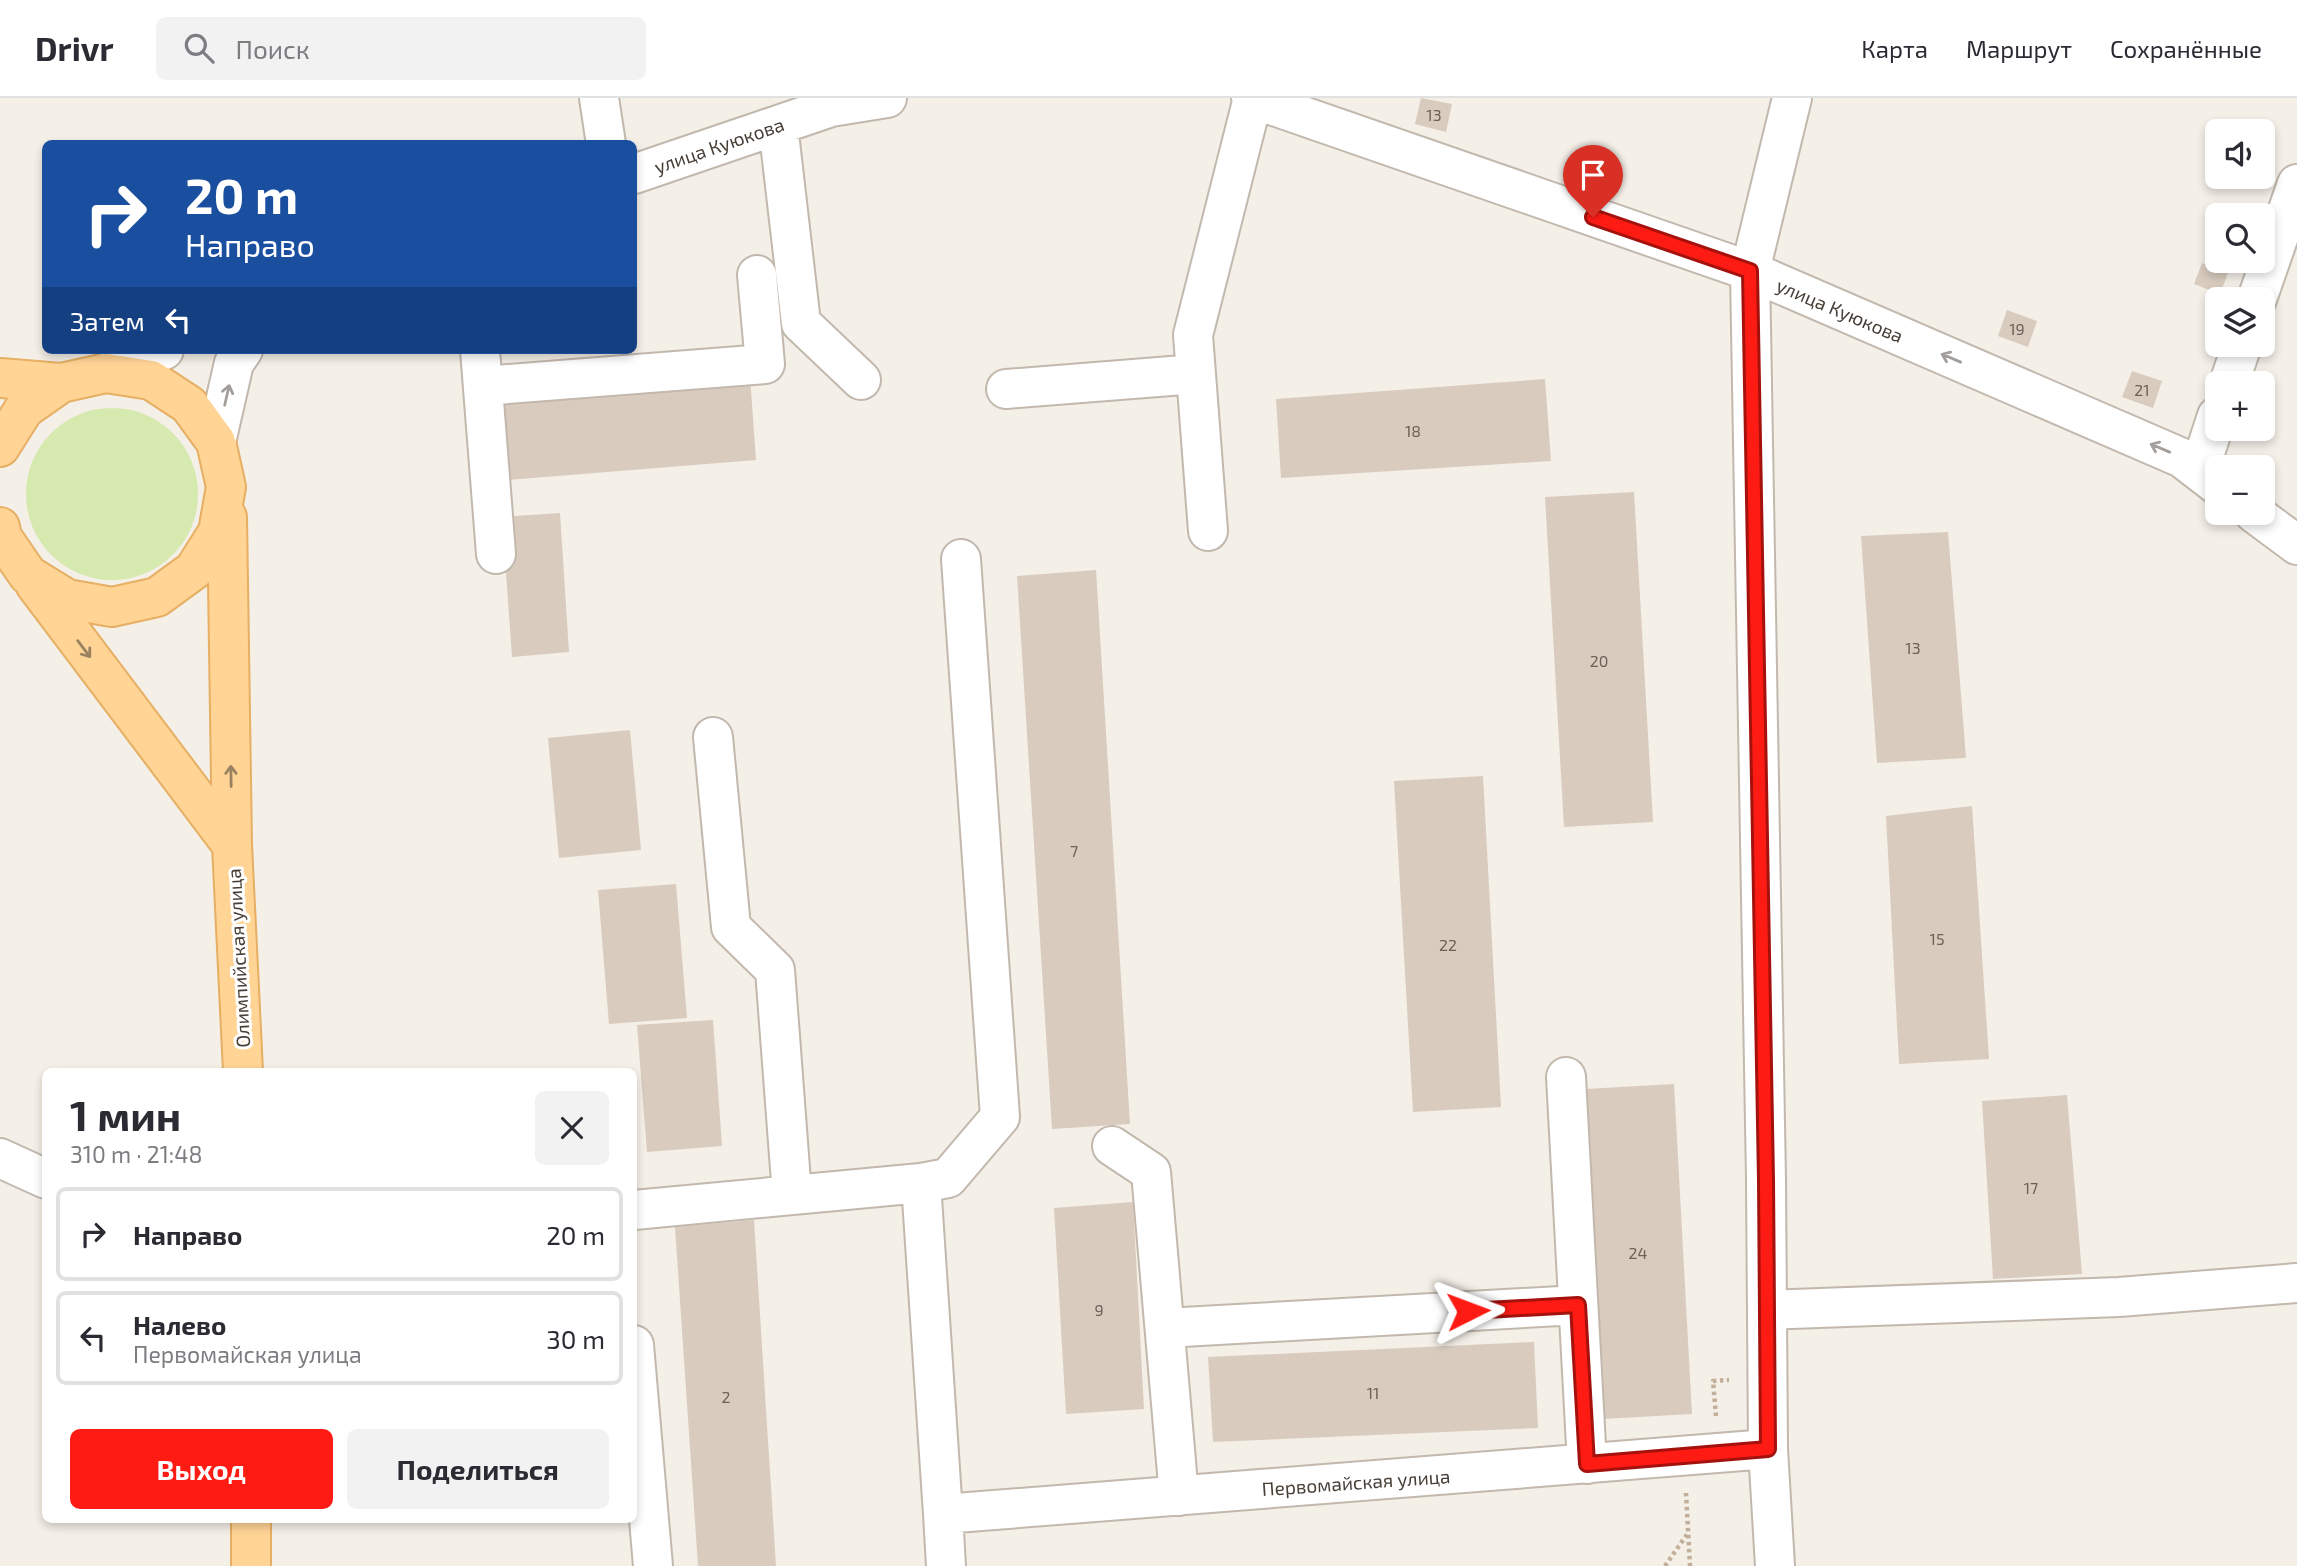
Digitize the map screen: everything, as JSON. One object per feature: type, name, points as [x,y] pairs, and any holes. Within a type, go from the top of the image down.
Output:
[{"type":"main road","points":[[0,378],[61,383],[106,373],[151,380],[189,405],[216,442],[226,487],[218,532],[194,570],[156,597],[112,607],[67,599],[28,575]]},
{"type":"main road","points":[[0,447],[23,410],[61,383]]},
{"type":"main road","name":"Олимпийская улица","points":[[226,487],[232,845],[243,1021],[243,1068]]},
{"type":"main road","points":[[1,533],[28,575],[232,845]]},
{"type":"main road","points":[[250,1523],[251,1566]]},
{"type":"street","points":[[599,98],[605,140]]},
{"type":"street","name":"улица Куюкова","points":[[637,173],[831,107],[887,98]]},
{"type":"street","points":[[1208,531],[1193,335],[1252,98]]},
{"type":"street","name":"улица Куюкова","points":[[1252,98],[1750,271],[2182,458],[2205,476]]},
{"type":"street","points":[[1775,1566],[1768,1449],[1750,271],[1791,98]]},
{"type":"street","points":[[778,125],[802,323],[862,380]]},
{"type":"street","points":[[2262,287],[2297,184]]},
{"type":"street","points":[[496,554],[482,368],[765,364],[757,275]]},
{"type":"street","points":[[106,373],[154,354]]},
{"type":"street","points":[[216,442],[234,363],[240,354]]},
{"type":"street","points":[[1006,389],[1196,374]]},
{"type":"street","points":[[2270,525],[2297,545]]},
{"type":"street","points":[[637,1210],[921,1183],[948,1178],[1000,1117],[961,559]]},
{"type":"street","points":[[713,737],[731,927],[775,970],[792,1195]]},
{"type":"street","points":[[1566,1077],[1587,1464]]},
{"type":"street","points":[[1112,1146],[1151,1171],[1180,1496]]},
{"type":"street","points":[[0,1158],[42,1177]]},
{"type":"street","points":[[921,1183],[946,1566]]},
{"type":"street","points":[[1767,1310],[2119,1297],[2297,1283]]},
{"type":"street","points":[[1165,1328],[1578,1305]]},
{"type":"street","points":[[637,1380],[653,1566]]},
{"type":"street","name":"Первомайская улица","points":[[943,1514],[1768,1449]]},
{"type":"path","points":[[1665,1566],[1688,1533]]},
{"type":"green space","points":[[112,408],[145,415],[173,433],[191,461],[198,494],[191,527],[173,555],[145,573],[112,580],[79,573],[51,555],[33,527],[26,494],[33,461],[51,433],[79,415]]},
{"type":"building","points":[[1421,98],[1452,104],[1446,132],[1415,124]]},
{"type":"building","points":[[2202,263],[2205,264],[2205,273],[2228,273],[2223,287],[2205,288],[2194,284]]},
{"type":"building","points":[[2007,310],[2037,321],[2028,347],[1998,336]]},
{"type":"building","points":[[2132,371],[2162,381],[2153,408],[2122,397]]},
{"type":"building","points":[[750,376],[756,460],[497,481],[491,397]]},
{"type":"building","points":[[1545,379],[1551,461],[1281,478],[1276,399]]},
{"type":"building","points":[[1634,492],[1653,822],[1564,827],[1545,497]]},
{"type":"building","points":[[560,513],[569,652],[512,657],[502,517]]},
{"type":"building","points":[[1948,532],[1966,758],[1877,763],[1861,536]]},
{"type":"building","points":[[1096,570],[1130,1124],[1052,1129],[1017,576]]},
{"type":"building","points":[[630,730],[641,850],[559,858],[548,738]]},
{"type":"building","points":[[1483,776],[1501,1107],[1413,1112],[1394,781]]},
{"type":"building","points":[[1972,806],[1989,1059],[1899,1064],[1886,816]]},
{"type":"building","points":[[676,884],[687,1018],[609,1024],[598,890]]},
{"type":"building","points":[[713,1020],[722,1146],[647,1152],[637,1025]]},
{"type":"building","points":[[1674,1084],[1692,1414],[1603,1419],[1585,1089]]},
{"type":"building","points":[[2067,1095],[2082,1274],[1993,1279],[1982,1101]]},
{"type":"building","points":[[1133,1202],[1144,1409],[1066,1414],[1054,1208]]},
{"type":"building","points":[[754,1220],[776,1566],[698,1566],[675,1227]]},
{"type":"building","points":[[1534,1342],[1538,1428],[1213,1442],[1208,1357]]},
{"type":"route","points":[[1468,1311],[1578,1305],[1587,1464],[1768,1449],[1766,1180],[1750,271],[1593,217]]}]
